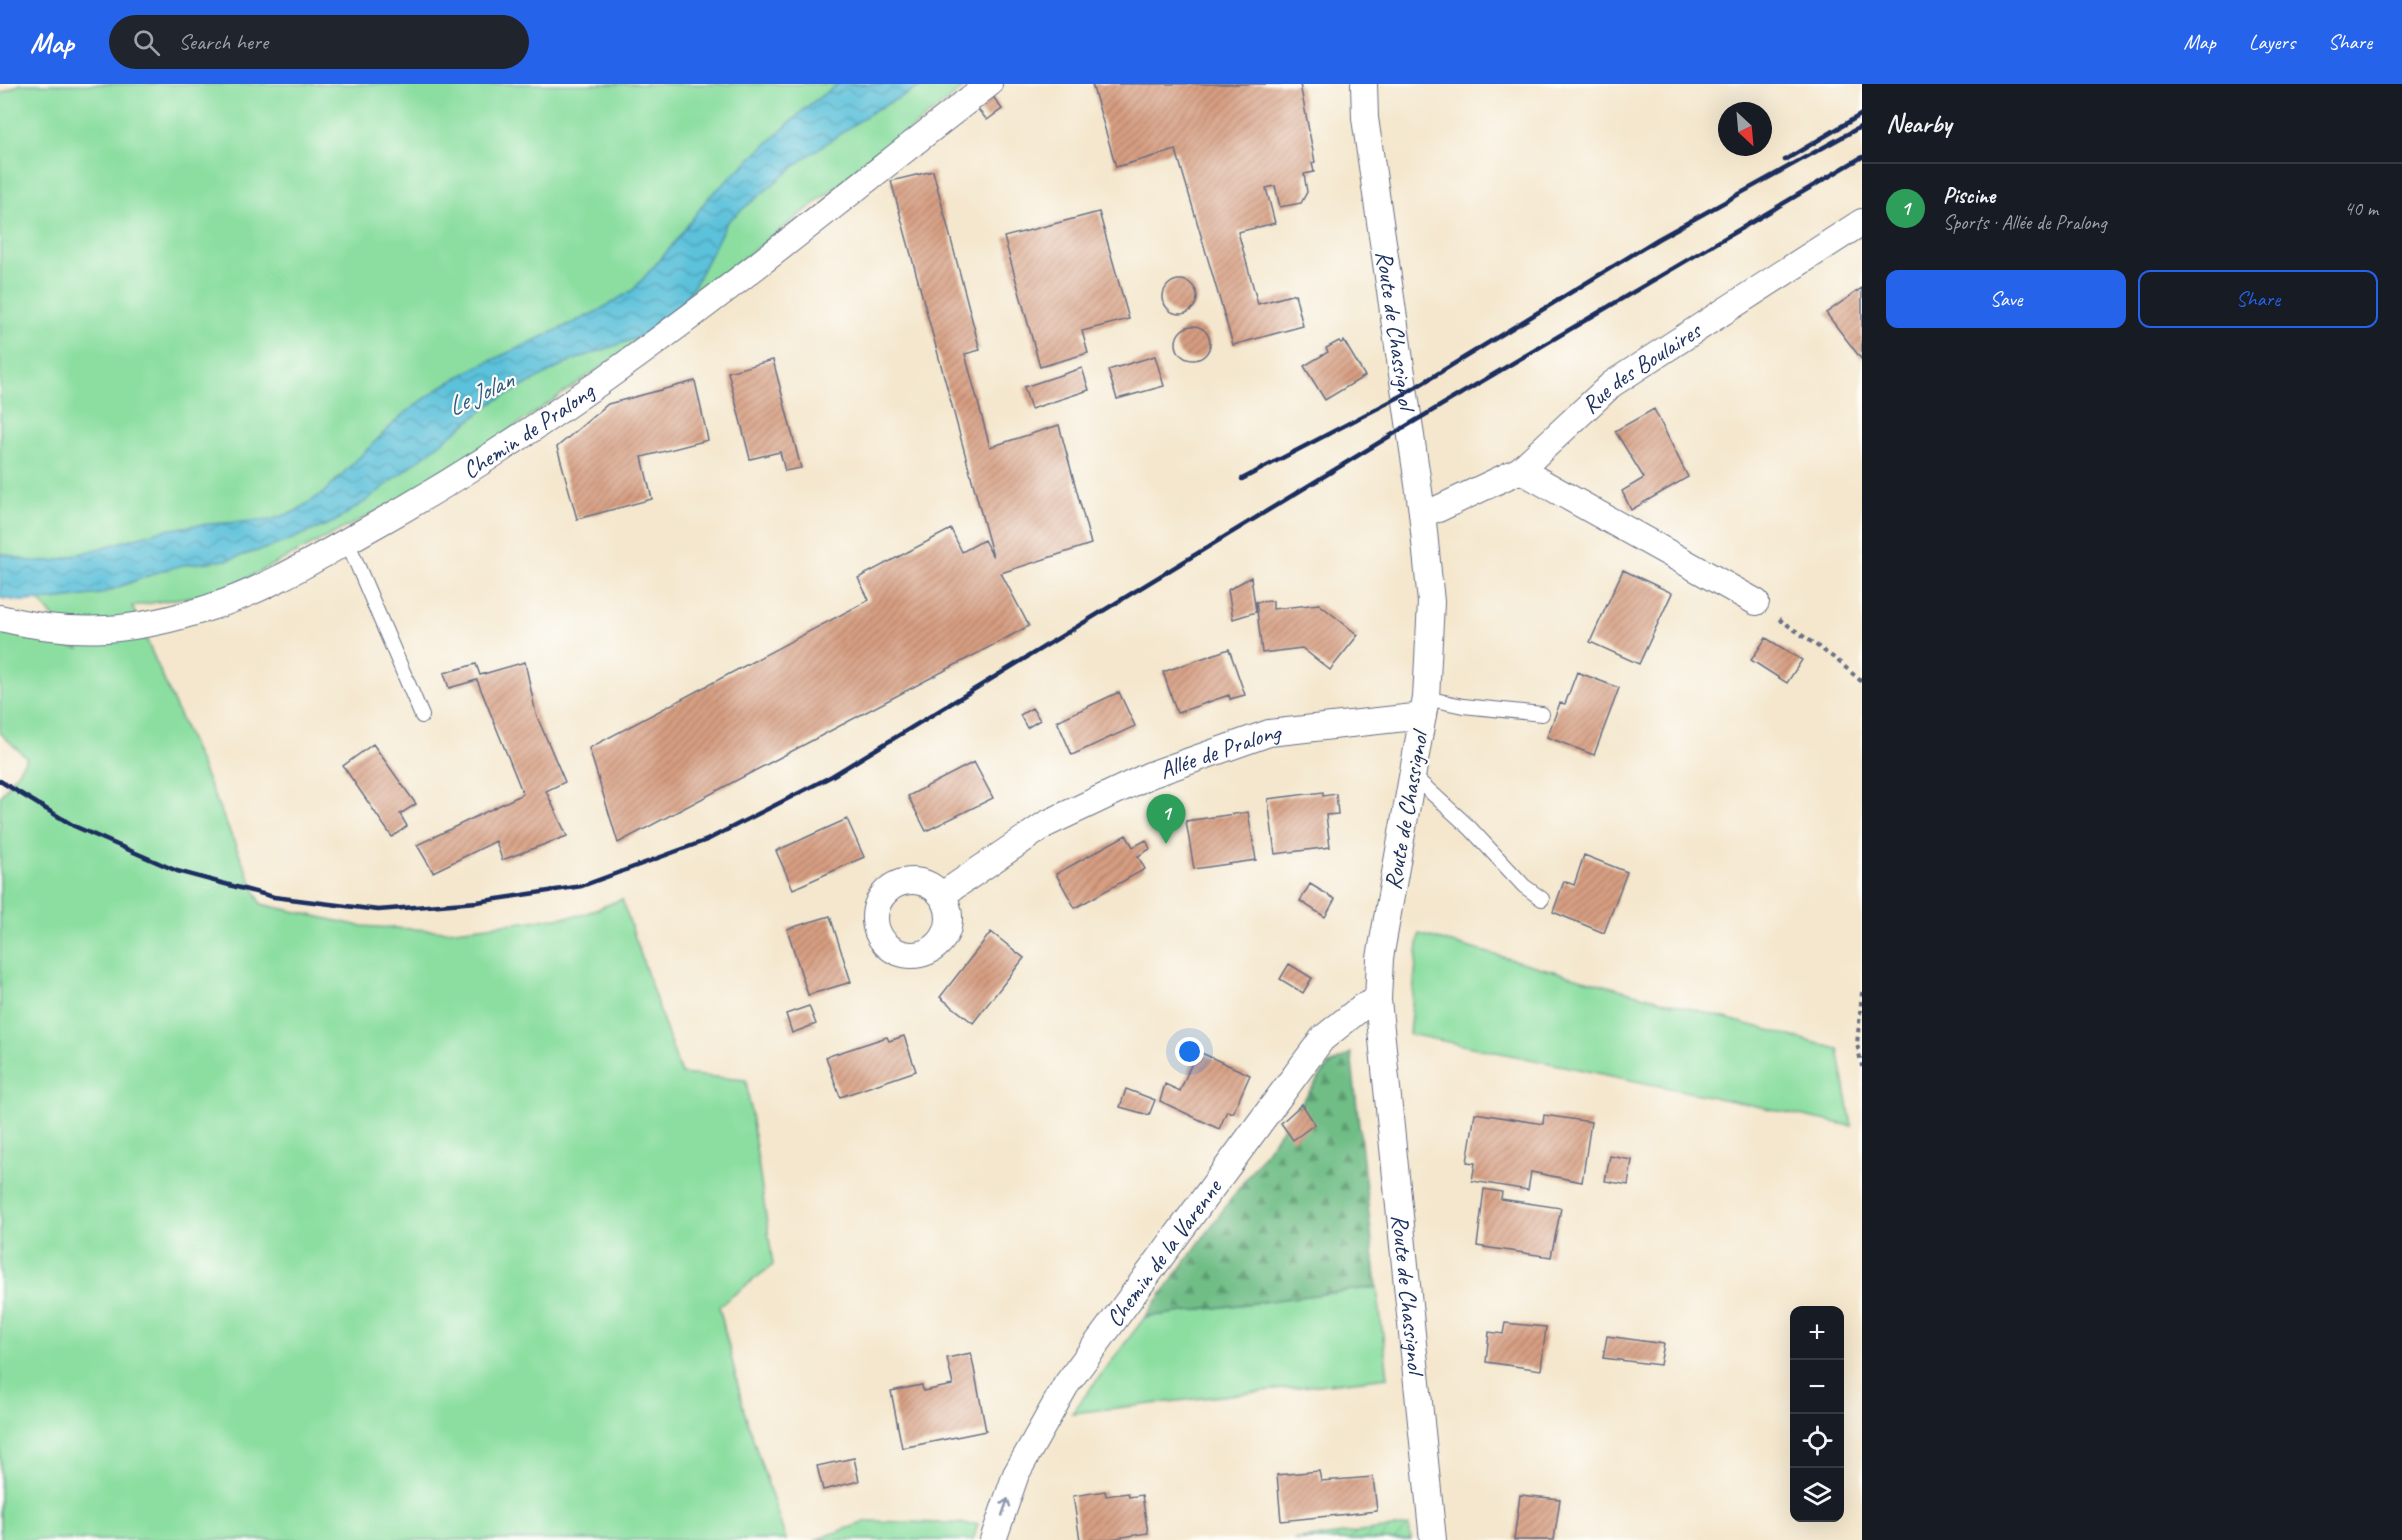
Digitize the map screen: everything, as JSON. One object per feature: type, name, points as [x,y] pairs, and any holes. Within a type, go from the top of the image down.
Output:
[{"type":"street","name":"Chemin de Pralong","points":[[0,618],[30,626],[96,632],[152,623],[213,607],[278,579],[441,489],[638,357],[989,84]]},
{"type":"street","name":"Route de Chassignol","points":[[1364,84],[1366,129],[1422,512],[1431,602],[1424,707],[1380,958],[1378,1000],[1433,1540]]},
{"type":"street","name":"Rue des Boulaires","points":[[1422,512],[1438,509],[1520,470],[1611,384],[1862,222]]},
{"type":"street","points":[[1520,470],[1756,602]]},
{"type":"street","name":"Allée de Pralong","points":[[942,895],[1046,824],[1150,775],[1269,733],[1424,707]]},
{"type":"street","name":"Chemin de la Varenne","points":[[993,1540],[1016,1474],[1066,1385],[1322,1039],[1362,1007],[1378,1000]]},
{"type":"lane","points":[[347,541],[422,716]]},
{"type":"lane","points":[[1424,707],[1463,706],[1542,714]]},
{"type":"lane","points":[[1412,774],[1470,828],[1524,886],[1542,899]]},
{"type":"path","points":[[1756,602],[1837,660],[1862,682]]},
{"type":"path","points":[[1862,992],[1857,1044],[1862,1067]]},
{"type":"green space","points":[[20,84],[969,84],[623,352],[479,451],[393,503],[220,592],[132,606],[261,904],[360,926],[447,931],[582,915],[622,899],[681,1074],[746,1080],[773,1265],[719,1306],[744,1411],[786,1540],[0,1540],[0,797],[27,758],[0,733],[0,631],[79,649],[0,551],[0,94]]},
{"type":"green space","points":[[1419,934],[1838,1049],[1852,1126],[1409,1034]]},
{"type":"green space","points":[[1351,1053],[1377,1287],[1145,1317],[1328,1066]]},
{"type":"green space","points":[[1377,1287],[1388,1377],[1072,1413],[1145,1317]]},
{"type":"green space","points":[[868,1521],[978,1524],[973,1540],[815,1540]]},
{"type":"green space","points":[[1409,1526],[1411,1540],[1293,1540]]},
{"type":"water","name":"Le Jolan","points":[[838,84],[926,84],[875,110],[805,158],[727,222],[695,284],[677,310],[648,334],[571,361],[495,401],[366,501],[334,522],[274,546],[227,560],[183,565],[164,570],[100,594],[52,600],[22,601],[0,598],[0,553],[29,561],[55,561],[160,531],[196,525],[270,520],[294,512],[322,494],[401,416],[441,387],[475,368],[598,311],[633,290],[671,247],[708,198],[809,105]]},
{"type":"building","points":[[1092,84],[1300,84],[1315,162],[1312,163],[1314,172],[1304,174],[1307,192],[1301,203],[1280,207],[1275,186],[1266,188],[1275,223],[1238,232],[1258,304],[1295,294],[1303,326],[1233,345],[1176,150],[1116,167]]},
{"type":"building","points":[[992,95],[1002,109],[987,120],[976,107]]},
{"type":"building","points":[[933,171],[980,350],[965,354],[990,447],[1059,425],[1091,544],[1001,573],[1029,626],[618,843],[589,748],[869,600],[858,578],[951,529],[962,552],[984,540],[993,557],[891,181]]},
{"type":"building","points":[[1099,212],[1129,319],[1082,331],[1088,353],[1040,367],[1004,237]]},
{"type":"building","points":[[1180,280],[1192,285],[1197,297],[1192,309],[1180,314],[1168,309],[1163,297],[1168,285]]},
{"type":"building","points":[[1862,288],[1862,360],[1826,313]]},
{"type":"building","points":[[1193,326],[1205,331],[1210,343],[1205,355],[1193,360],[1181,355],[1176,343],[1181,331]]},
{"type":"building","points":[[1339,341],[1341,343],[1344,341],[1365,376],[1325,400],[1304,366],[1328,352],[1326,348]]},
{"type":"building","points":[[1155,356],[1164,386],[1117,399],[1108,370]]},
{"type":"building","points":[[773,360],[801,468],[785,471],[780,452],[750,459],[728,372]]},
{"type":"building","points":[[1082,368],[1089,390],[1031,409],[1024,387]]},
{"type":"building","points":[[695,381],[708,440],[642,457],[652,499],[577,519],[557,447],[608,404]]},
{"type":"building","points":[[1654,409],[1688,477],[1631,510],[1622,491],[1644,478],[1615,431]]},
{"type":"building","points":[[1623,570],[1672,593],[1639,664],[1590,642]]},
{"type":"building","points":[[1251,577],[1256,612],[1233,619],[1228,590]]},
{"type":"building","points":[[1273,601],[1273,609],[1319,604],[1358,635],[1330,670],[1302,648],[1262,653],[1256,602]]},
{"type":"building","points":[[1766,638],[1802,660],[1787,683],[1751,660]]},
{"type":"building","points":[[1229,649],[1245,695],[1230,699],[1229,695],[1177,713],[1163,672]]},
{"type":"building","points":[[525,662],[536,714],[565,782],[546,791],[567,836],[502,860],[496,841],[433,872],[417,845],[523,794],[477,680],[449,688],[444,673],[476,664],[480,675]]},
{"type":"building","points":[[1577,672],[1619,688],[1594,755],[1547,737],[1560,703],[1565,704]]},
{"type":"building","points":[[1119,692],[1135,726],[1072,755],[1057,721]]},
{"type":"building","points":[[1032,708],[1040,720],[1027,728],[1020,715]]},
{"type":"building","points":[[373,744],[416,804],[400,814],[407,826],[392,837],[343,766]]},
{"type":"building","points":[[974,762],[993,798],[926,831],[908,796]]},
{"type":"building","points":[[1323,792],[1323,796],[1336,794],[1338,814],[1326,815],[1330,847],[1275,854],[1268,799]]},
{"type":"building","points":[[1248,812],[1256,860],[1194,869],[1186,821]]},
{"type":"building","points":[[847,819],[864,857],[793,889],[776,851]]},
{"type":"building","points":[[1126,835],[1133,847],[1146,840],[1150,849],[1138,856],[1145,869],[1075,908],[1056,874]]},
{"type":"building","points":[[1584,855],[1627,872],[1604,933],[1553,912],[1564,881],[1574,885]]},
{"type":"building","points":[[1310,884],[1335,899],[1325,917],[1300,901]]},
{"type":"building","points":[[830,916],[851,982],[808,995],[787,929]]},
{"type":"building","points":[[991,932],[1024,958],[973,1023],[940,997]]},
{"type":"building","points":[[1289,964],[1312,978],[1303,993],[1280,979]]},
{"type":"building","points":[[809,1006],[816,1024],[792,1033],[786,1014]]},
{"type":"building","points":[[904,1036],[916,1071],[840,1097],[826,1057],[887,1037],[889,1041]]},
{"type":"building","points":[[1197,1051],[1250,1075],[1233,1113],[1227,1111],[1219,1129],[1160,1101],[1165,1084],[1180,1091]]},
{"type":"building","points":[[1126,1089],[1155,1100],[1149,1115],[1120,1107]]},
{"type":"building","points":[[1302,1104],[1315,1124],[1293,1140],[1281,1123]]},
{"type":"building","points":[[1475,1113],[1543,1124],[1544,1115],[1591,1122],[1582,1182],[1531,1172],[1528,1190],[1472,1181],[1475,1163],[1467,1162]]},
{"type":"building","points":[[1610,1156],[1632,1160],[1628,1185],[1605,1181]]},
{"type":"building","points":[[1484,1189],[1502,1192],[1501,1199],[1561,1208],[1551,1257],[1477,1246]]},
{"type":"building","points":[[1505,1323],[1546,1327],[1541,1370],[1486,1362],[1489,1332],[1503,1334]]},
{"type":"building","points":[[1607,1336],[1664,1344],[1660,1365],[1603,1358]]},
{"type":"building","points":[[971,1353],[986,1431],[902,1448],[891,1391],[922,1385],[923,1391],[953,1385],[947,1358]]},
{"type":"building","points":[[854,1458],[859,1481],[823,1490],[817,1466]]},
{"type":"building","points":[[1319,1471],[1321,1481],[1373,1477],[1377,1511],[1281,1521],[1277,1475]]},
{"type":"building","points":[[1105,1491],[1106,1496],[1128,1493],[1129,1497],[1142,1495],[1148,1533],[1104,1540],[1080,1540],[1073,1496]]},
{"type":"building","points":[[1520,1495],[1560,1499],[1554,1540],[1514,1540]]},
{"type":"railway","points":[[1785,160],[1862,114]]},
{"type":"railway","points":[[1242,479],[1403,395],[1658,239],[1862,126]]},
{"type":"railway","points":[[0,781],[74,826],[177,871],[274,897],[378,910],[477,902],[582,886],[707,840],[832,776],[1408,425],[1862,157]]},
{"type":"place","name":"Piscine","points":[[1166,844]]}]
